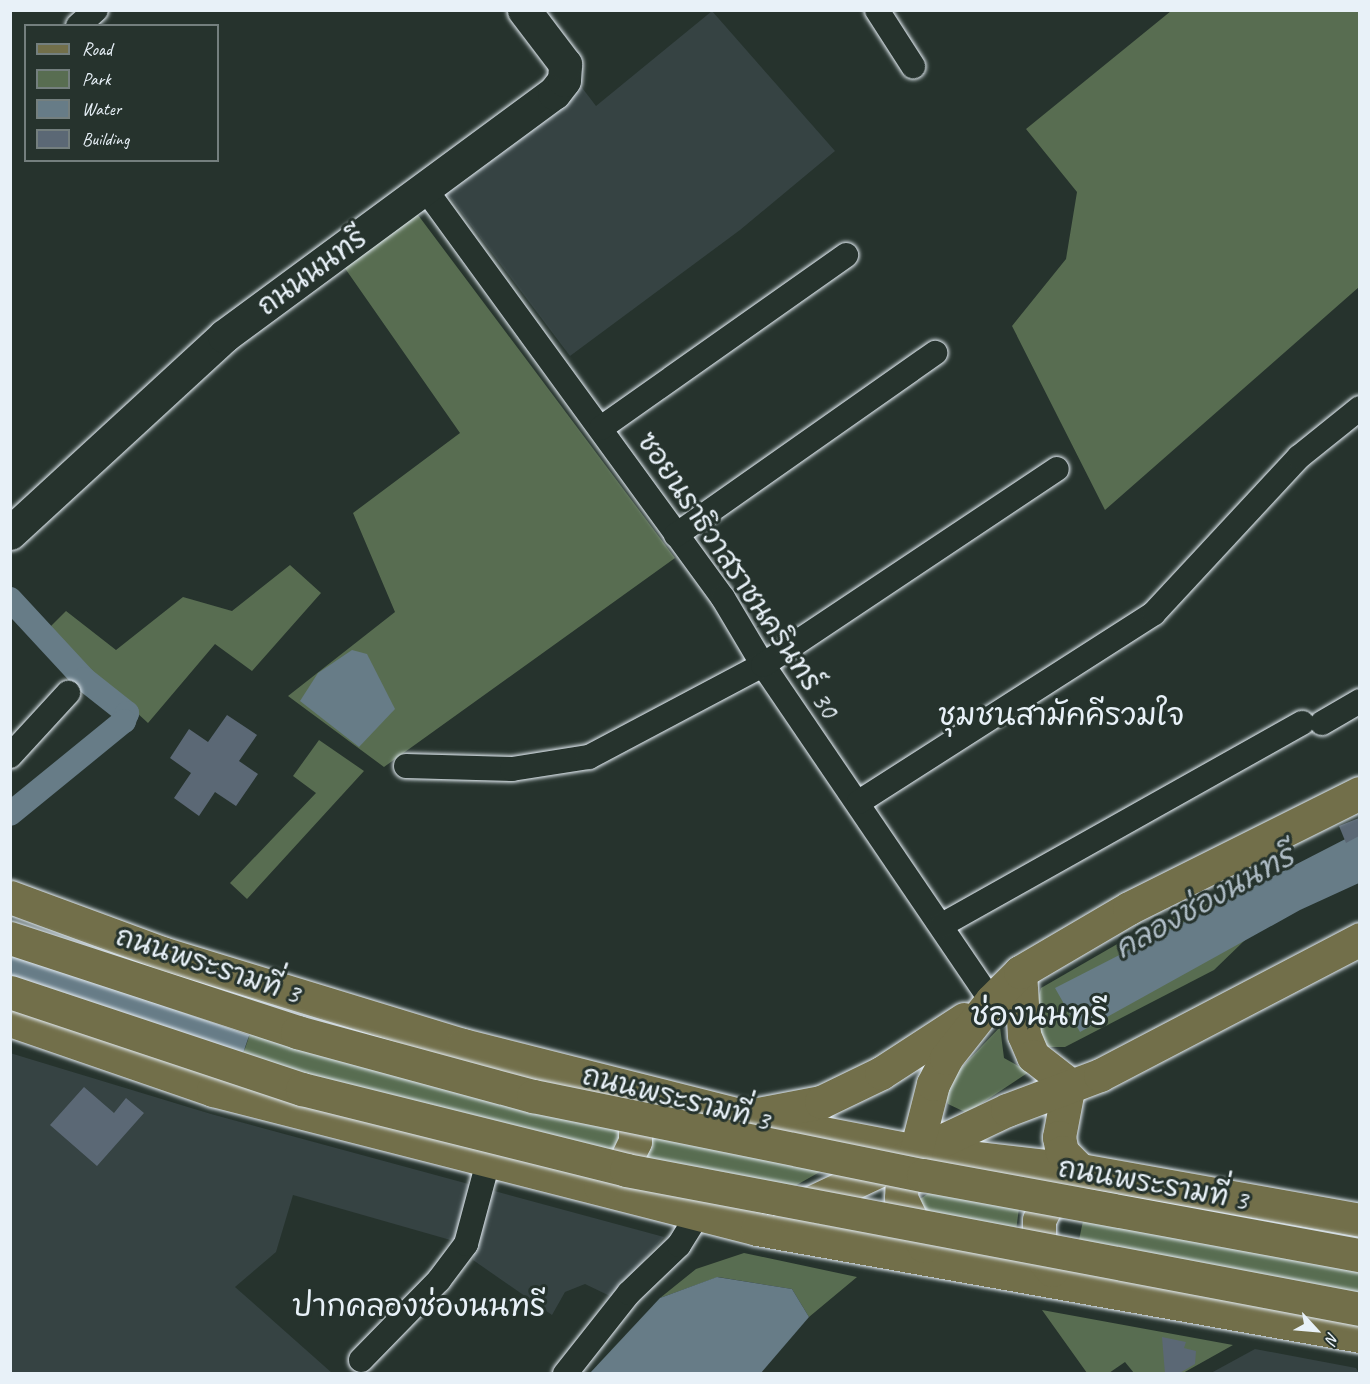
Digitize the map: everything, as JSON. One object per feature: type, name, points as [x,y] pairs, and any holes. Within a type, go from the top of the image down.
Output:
[{"type":"main road","points":[[938,1263],[927,1251],[901,1198],[902,1178],[916,1151],[933,1084],[946,1058],[991,1001],[1020,972],[1129,908],[1359,793]]},
{"type":"main road","name":"ถนนพระรามที่ 3","points":[[10,897],[162,953],[463,1045],[749,1116],[916,1151],[1080,1170],[1359,1220]]},
{"type":"main road","name":"ถนนพระรามที่ 3","points":[[10,938],[297,1032],[543,1098],[900,1171],[1359,1255]]},
{"type":"main road","points":[[757,1229],[916,1151],[1069,1084],[1100,1075],[1359,939]]},
{"type":"main road","points":[[1020,972],[1024,1035],[1033,1056],[1069,1084]]},
{"type":"main road","points":[[10,992],[302,1089],[626,1170],[1359,1309]]},
{"type":"main road","points":[[749,1116],[821,1101],[864,1082],[991,1001]]},
{"type":"main road","points":[[10,1020],[213,1090],[757,1229],[938,1263],[1359,1336]]},
{"type":"main road","points":[[597,1189],[621,1170],[635,1141],[634,1110],[622,1084]]},
{"type":"main road","points":[[1063,1283],[1040,1254],[1039,1220],[1051,1196],[1080,1170],[1062,1152],[1059,1137],[1069,1084]]},
{"type":"street","points":[[80,24],[96,10]]},
{"type":"street","points":[[877,10],[913,66]]},
{"type":"street","name":"ถนนนนทรี","points":[[10,533],[224,336],[554,93],[564,80],[565,64],[529,12]]},
{"type":"street","name":"ซอยนราธิวาสราชนครินทร์ 30","points":[[426,189],[602,428],[723,598],[763,665],[859,802],[991,1001]]},
{"type":"street","points":[[602,428],[846,255]]},
{"type":"street","points":[[676,535],[935,353]]},
{"type":"street","points":[[859,802],[1154,613],[1299,457],[1359,408]]},
{"type":"street","points":[[406,766],[512,769],[589,757],[763,665],[1057,470]]},
{"type":"street","points":[[10,756],[68,693]]},
{"type":"street","points":[[942,925],[1312,723],[1359,701]]},
{"type":"street","points":[[361,1360],[439,1280],[466,1244],[488,1162]]},
{"type":"street","points":[[565,1374],[629,1293],[679,1245],[698,1214]]},
{"type":"shaded area","points":[[712,11],[835,151],[740,230],[570,356],[446,192],[580,85],[596,106]]},
{"type":"shaded area","points":[[10,1053],[211,1114],[664,1237],[612,1297],[585,1284],[565,1292],[552,1315],[473,1260],[475,1247],[293,1195],[276,1252],[235,1287],[332,1373],[11,1373]]},
{"type":"shaded area","points":[[1255,1349],[1356,1368],[1359,1373],[1211,1373]]},
{"type":"green space","points":[[1171,11],[1359,11],[1359,287],[1105,510],[1012,326],[1066,259],[1077,192],[1026,129]]},
{"type":"green space","points":[[415,211],[675,558],[384,767],[288,696],[395,612],[353,513],[460,433],[342,264]]},
{"type":"green space","points":[[290,565],[321,593],[252,671],[215,644],[148,723],[47,630],[66,611],[116,650],[183,597],[232,611]]},
{"type":"green space","points":[[319,740],[364,771],[247,899],[230,883],[316,793],[293,776]]},
{"type":"green space","points":[[1244,888],[1245,940],[1214,970],[1065,1047],[1048,1047],[1031,1022],[1041,988],[1152,924]]},
{"type":"green space","points":[[1000,1027],[1004,1058],[1029,1072],[967,1113],[948,1104],[943,1087]]},
{"type":"green space","points":[[250,1034],[626,1128],[607,1170],[243,1054]]},
{"type":"green space","points":[[648,1127],[834,1164],[768,1201],[641,1158]]},
{"type":"green space","points":[[943,1183],[1021,1193],[1014,1246],[900,1229],[913,1204]]},
{"type":"green space","points":[[1083,1221],[1359,1257],[1359,1312],[1075,1259]]},
{"type":"green space","points":[[744,1253],[857,1277],[809,1317],[792,1289],[718,1277],[660,1298],[696,1269]]},
{"type":"green space","points":[[1042,1310],[1233,1345],[1183,1373],[1134,1373],[1125,1362],[1109,1373],[1087,1373]]},
{"type":"water","points":[[352,650],[367,654],[395,709],[359,747],[300,701],[318,673]]},
{"type":"water","points":[[1359,832],[1359,883],[1300,910],[1080,1032],[1055,988]]},
{"type":"water","points":[[10,953],[249,1035],[241,1058],[10,978]]},
{"type":"water","points":[[717,1277],[792,1289],[809,1317],[761,1373],[590,1373],[660,1298]]},
{"type":"building","points":[[227,715],[257,735],[239,761],[258,774],[236,806],[215,792],[199,816],[174,798],[191,773],[170,758],[189,729],[208,742]]},
{"type":"building","points":[[1359,818],[1359,836],[1346,843],[1339,826]]},
{"type":"building","points":[[84,1087],[114,1113],[126,1098],[144,1113],[97,1166],[50,1125]]},
{"type":"building","points":[[1162,1337],[1186,1342],[1184,1348],[1196,1351],[1195,1364],[1178,1374],[1165,1374]]},
{"type":"waterway","points":[[10,599],[84,679],[127,713],[124,721],[10,814]]},
{"type":"district","name":"ชุมชนสามัคคีรวมใจ","points":[[1061,715]]},
{"type":"district","name":"ช่องนนทรี","points":[[1039,1015]]},
{"type":"district","name":"ปากคลองช่องนนทรี","points":[[419,1306]]},
{"type":"water label","name":"คลองช่องนนทรี","points":[[1204,902]]}]
